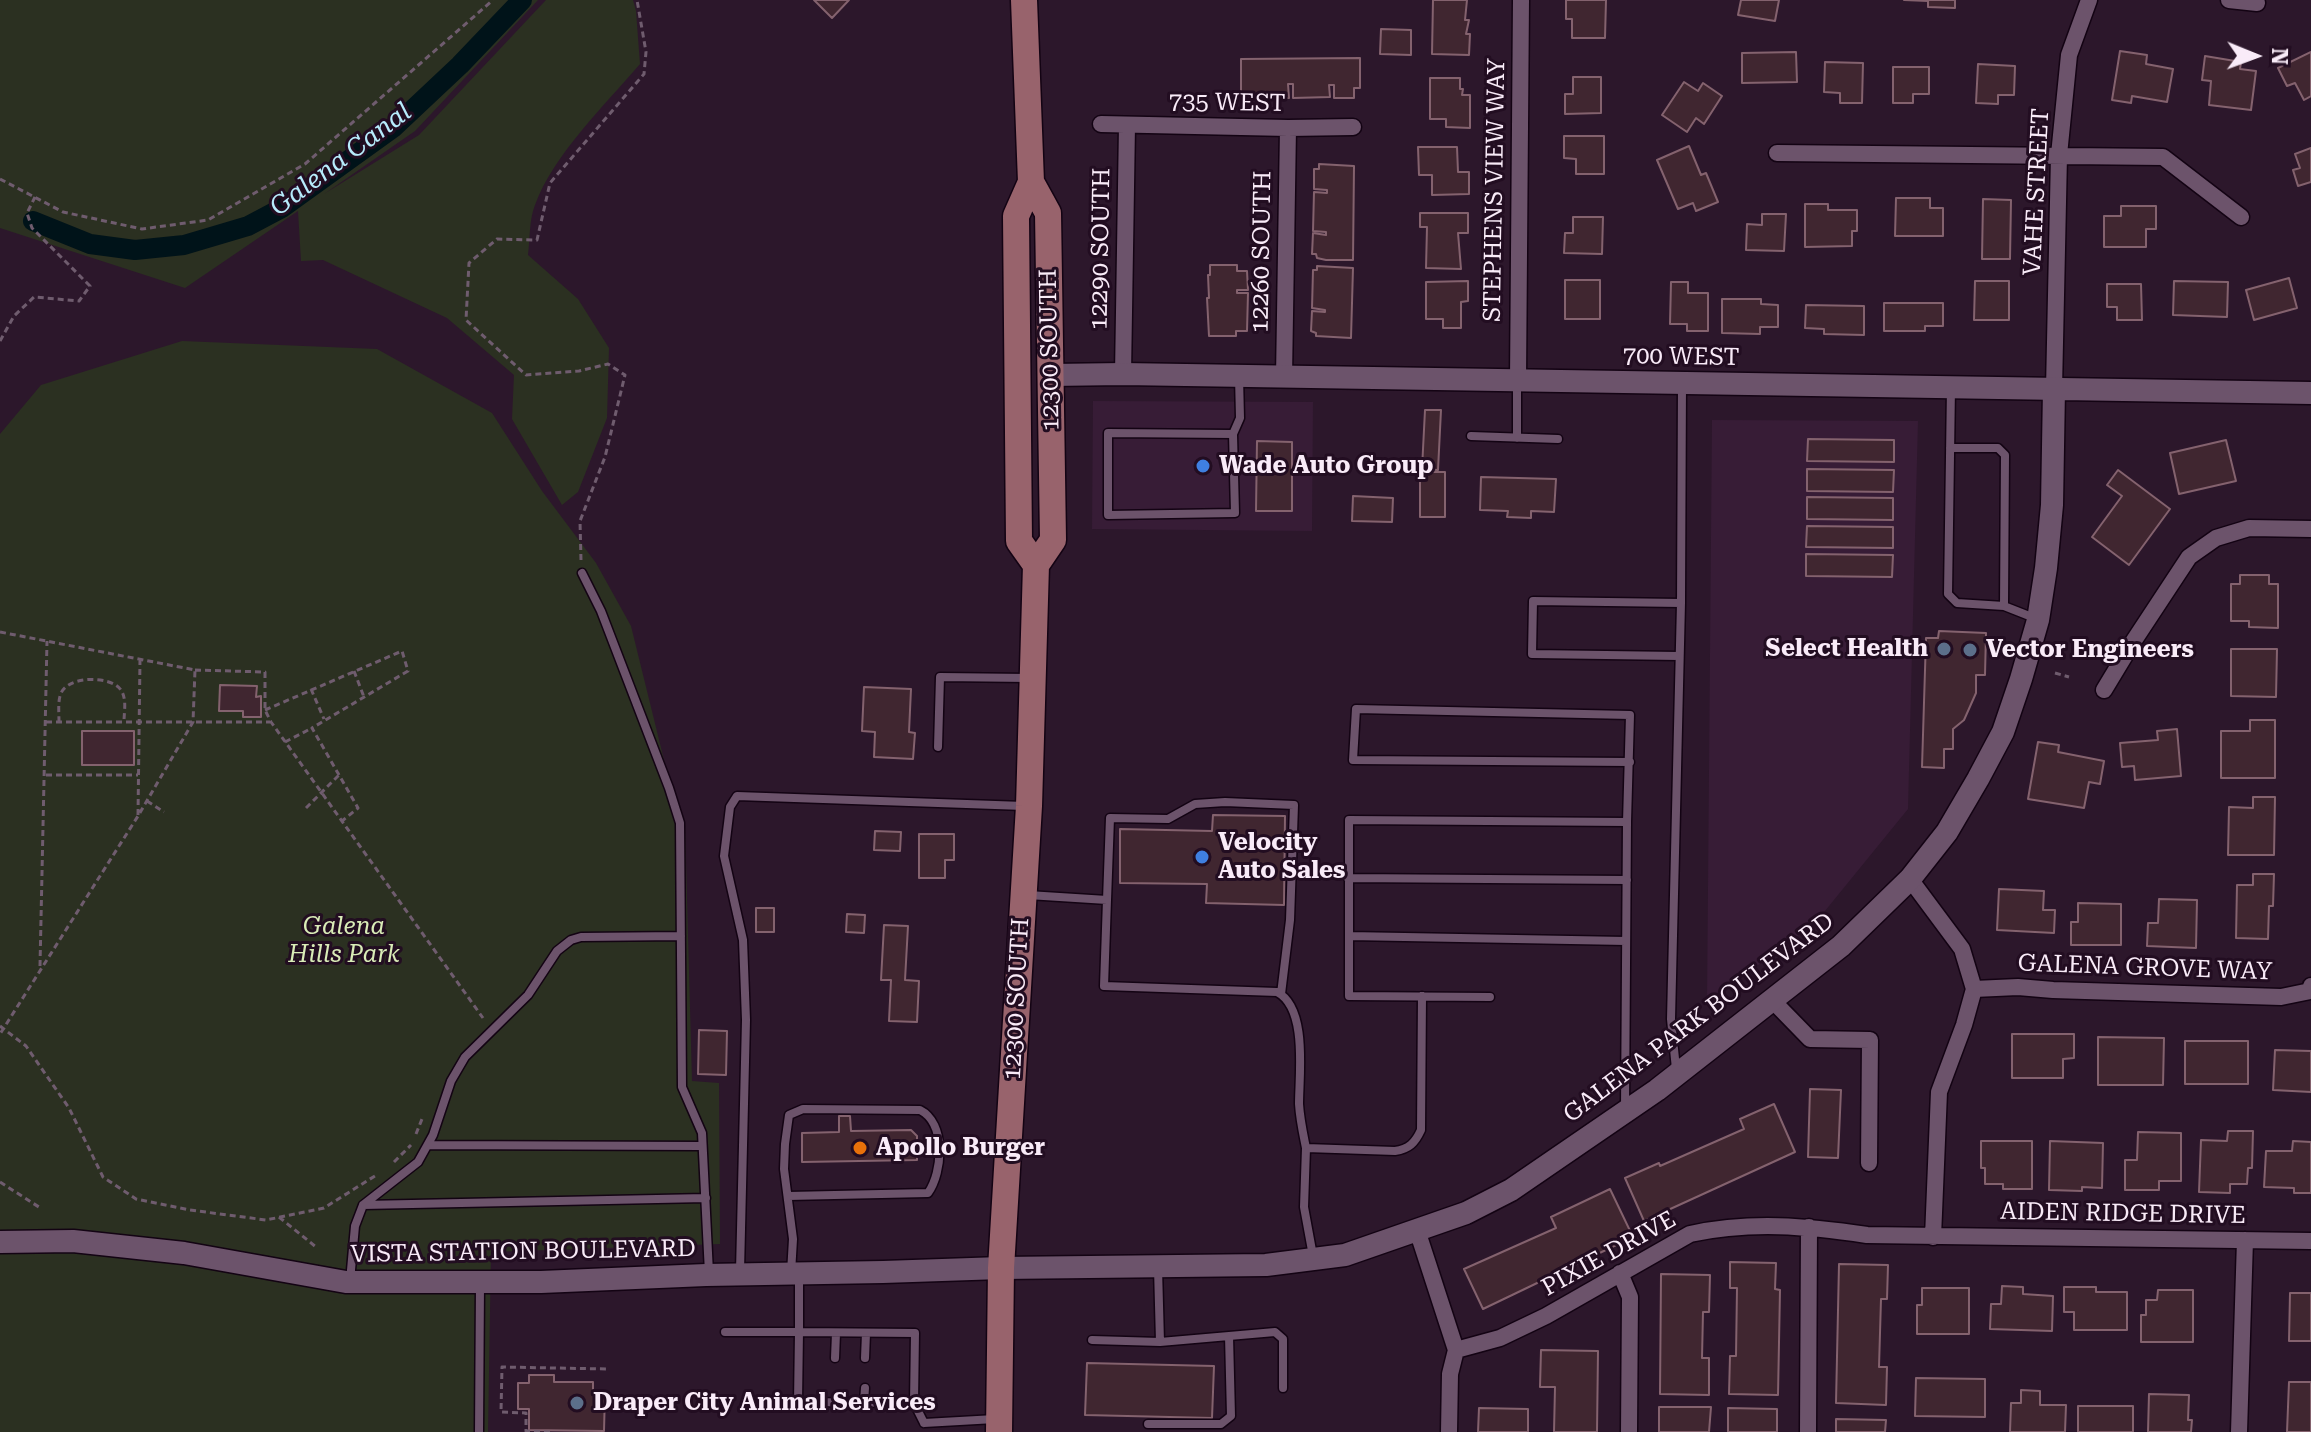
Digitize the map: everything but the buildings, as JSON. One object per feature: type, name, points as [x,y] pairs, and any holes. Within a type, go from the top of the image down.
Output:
[{"type":"main road","name":"12300 SOUTH","points":[[1024,0],[1031,182],[1016,216],[1019,541],[1036,565]]},
{"type":"main road","name":"12300 SOUTH","points":[[1000,1426],[1001,1268],[1029,806],[1036,565],[1053,540],[1048,213],[1031,182]]},
{"type":"street","name":"STEPHENS VIEW WAY","points":[[1518,380],[1521,0]]},
{"type":"street","name":"VAHE STREET","points":[[2054,389],[2059,155],[2069,55],[2089,0]]},
{"type":"street","points":[[2229,0],[2257,3]]},
{"type":"street","name":"735 WEST","points":[[1101,124],[1353,127]]},
{"type":"street","name":"12290 SOUTH","points":[[1123,374],[1127,125]]},
{"type":"street","name":"12260 SOUTH","points":[[1284,377],[1288,128]]},
{"type":"street","points":[[1777,153],[2163,157],[2241,217]]},
{"type":"street","name":"700 WEST","points":[[1051,375],[2311,393]]},
{"type":"street","name":"GALENA PARK BOULEVARD","points":[[1001,1268],[1266,1265],[1345,1255],[1466,1213],[1511,1190],[1625,1112],[1841,946],[1910,879],[1947,832],[2003,732],[2038,620],[2052,505],[2054,389]]},
{"type":"street","points":[[2104,690],[2189,557],[2216,538],[2249,528],[2311,529]]},
{"type":"street","points":[[1910,879],[1962,949],[1974,989],[1939,1092],[1933,1237]]},
{"type":"street","name":"GALENA GROVE WAY","points":[[1974,989],[2018,987],[2281,997],[2310,991],[2311,986]]},
{"type":"street","points":[[1772,1000],[1810,1039],[1870,1040],[1869,1163]]},
{"type":"street","name":"PIXIE DRIVE","points":[[1456,1350],[1500,1338],[1546,1316],[1690,1234],[1747,1226],[1809,1227],[1867,1235],[1933,1237]]},
{"type":"street","points":[[1808,1432],[1809,1227]]},
{"type":"street","points":[[1417,1230],[1456,1350],[1450,1374],[1449,1432]]},
{"type":"street","name":"AIDEN RIDGE DRIVE","points":[[1933,1237],[2311,1241]]},
{"type":"street","points":[[2239,1432],[2245,1240]]},
{"type":"street","name":"VISTA STATION BOULEVARD","points":[[0,1242],[73,1241],[184,1253],[350,1282],[480,1283],[1001,1268]]},
{"type":"street","points":[[1620,1273],[1630,1297],[1629,1432]]},
{"type":"lane","points":[[1233,434],[1108,433],[1108,515],[1235,513],[1233,434],[1240,418],[1239,376]]},
{"type":"lane","points":[[1517,438],[1518,380]]},
{"type":"lane","points":[[1677,1074],[1671,1019],[1681,603],[1682,383]]},
{"type":"lane","points":[[1951,386],[1948,594],[1957,603],[2004,606],[2038,620]]},
{"type":"lane","points":[[1471,436],[1558,439]]},
{"type":"lane","points":[[1950,448],[1998,448],[2005,455],[2004,606]]},
{"type":"lane","points":[[582,573],[601,611],[680,823],[682,1087],[702,1133],[709,1275]]},
{"type":"lane","points":[[1679,656],[1532,654],[1533,601],[1681,603]]},
{"type":"lane","points":[[938,747],[940,677],[1033,678]]},
{"type":"lane","points":[[1625,1112],[1627,822],[1630,762],[1630,715],[1356,709],[1353,760],[1630,762]]},
{"type":"lane","points":[[740,1275],[746,1020],[743,940],[724,856],[730,807],[737,796],[1029,806]]},
{"type":"lane","points":[[1281,994],[1290,920],[1294,805],[1195,804],[1168,819],[1110,818],[1104,986],[1269,992],[1281,994],[1291,1004],[1298,1028],[1301,1125],[1306,1148],[1304,1207],[1314,1259]]},
{"type":"lane","points":[[1490,997],[1349,996],[1349,820],[1627,822]]},
{"type":"lane","points":[[1348,878],[1627,880]]},
{"type":"lane","points":[[1023,895],[1107,900]]},
{"type":"lane","points":[[350,1282],[355,1226],[363,1205],[418,1162],[433,1135],[451,1081],[465,1057],[528,995],[557,951],[571,940],[581,937],[681,936]]},
{"type":"lane","points":[[1349,936],[1626,941]]},
{"type":"lane","points":[[1306,1148],[1395,1151],[1405,1149],[1417,1139],[1421,1130],[1422,996]]},
{"type":"lane","points":[[788,1196],[928,1193],[937,1170],[937,1127],[928,1114],[920,1110],[803,1109],[789,1115],[785,1144],[784,1169],[793,1239],[799,1332],[798,1402],[914,1403]]},
{"type":"lane","points":[[428,1145],[702,1146]]},
{"type":"lane","points":[[363,1205],[706,1198]]},
{"type":"lane","points":[[1158,1267],[1160,1342]]},
{"type":"lane","points":[[479,1432],[480,1283]]},
{"type":"lane","points":[[725,1332],[915,1333],[914,1403],[922,1428],[1000,1426]]},
{"type":"lane","points":[[1092,1340],[1160,1342],[1275,1332],[1283,1339],[1283,1388]]},
{"type":"lane","points":[[835,1358],[836,1333]]},
{"type":"lane","points":[[865,1358],[866,1333]]},
{"type":"lane","points":[[1148,1424],[1221,1424],[1231,1416],[1229,1336]]},
{"type":"lane","points":[[864,1402],[865,1388]]},
{"type":"lane","points":[[835,1389],[835,1402]]},
{"type":"path","points":[[0,179],[63,212],[142,229],[208,220],[305,164],[493,0]]},
{"type":"path","points":[[582,573],[580,521],[605,457],[625,375],[608,364],[579,371],[526,375],[466,320],[469,263],[497,239],[537,240],[550,183],[644,74],[646,52],[637,0]]},
{"type":"path","points":[[0,341],[14,316],[34,297],[79,301],[90,286],[32,228],[27,213],[35,197]]},
{"type":"path","points":[[0,632],[195,670],[265,672],[265,710],[271,722],[485,1020]]},
{"type":"path","points":[[40,969],[47,641]]},
{"type":"path","points":[[265,710],[402,651],[408,671],[285,742]]},
{"type":"path","points":[[138,816],[140,659]]},
{"type":"path","points":[[0,1034],[138,816],[193,722],[195,670]]},
{"type":"path","points":[[354,671],[364,697]]},
{"type":"path","points":[[2055,673],[2069,677]]},
{"type":"path","points":[[59,722],[60,694],[65,686],[78,680],[110,681],[120,687],[124,697],[124,722]]},
{"type":"path","points":[[311,689],[325,720]]},
{"type":"path","points":[[46,722],[271,722]]},
{"type":"path","points":[[312,728],[358,808],[342,821]]},
{"type":"path","points":[[45,775],[138,775]]},
{"type":"path","points":[[306,808],[339,775]]},
{"type":"path","points":[[147,801],[164,812]]},
{"type":"path","points":[[2,1027],[26,1046],[69,1108],[103,1177],[136,1199],[266,1220],[324,1208],[387,1168],[411,1144],[423,1118]]},
{"type":"path","points":[[0,1182],[42,1209]]},
{"type":"path","points":[[279,1217],[316,1247]]},
{"type":"path","points":[[550,1432],[526,1431],[526,1413],[501,1412],[502,1367],[607,1369]]},
{"type":"shaded area","name":"Wade Auto Group","points":[[1093,401],[1313,402],[1312,531],[1092,529]]},
{"type":"shaded area","points":[[1712,420],[1918,421],[1908,809],[1816,922],[1707,1003]]},
{"type":"green space","points":[[0,0],[538,0],[415,131],[324,194],[419,135],[546,0],[633,0],[640,64],[567,149],[543,186],[531,223],[528,255],[578,299],[609,348],[607,418],[578,492],[562,505],[512,419],[514,375],[447,318],[323,260],[301,261],[298,211],[185,288],[0,228]]},
{"type":"green space","name":"Galena Hills Park","points":[[182,341],[377,349],[492,413],[542,491],[596,563],[631,626],[665,764],[685,825],[692,1081],[719,1083],[720,1244],[491,1252],[488,1432],[0,1432],[0,434],[41,385]]},
{"type":"waterway","name":"Galena Canal","points":[[33,221],[90,244],[135,250],[184,245],[248,226],[282,208],[393,128],[460,65],[522,0]]},
{"type":"place","name":"Wade Auto Group","points":[[1203,466]]},
{"type":"place","name":"Select Health","points":[[1944,649]]},
{"type":"place","name":"Vector Engineers","points":[[1970,650]]},
{"type":"place","name":"Velocity Auto Sales","points":[[1202,857]]},
{"type":"place","name":"Apollo Burger","points":[[860,1148]]},
{"type":"place","name":"Draper City Animal Services","points":[[577,1403]]}]
